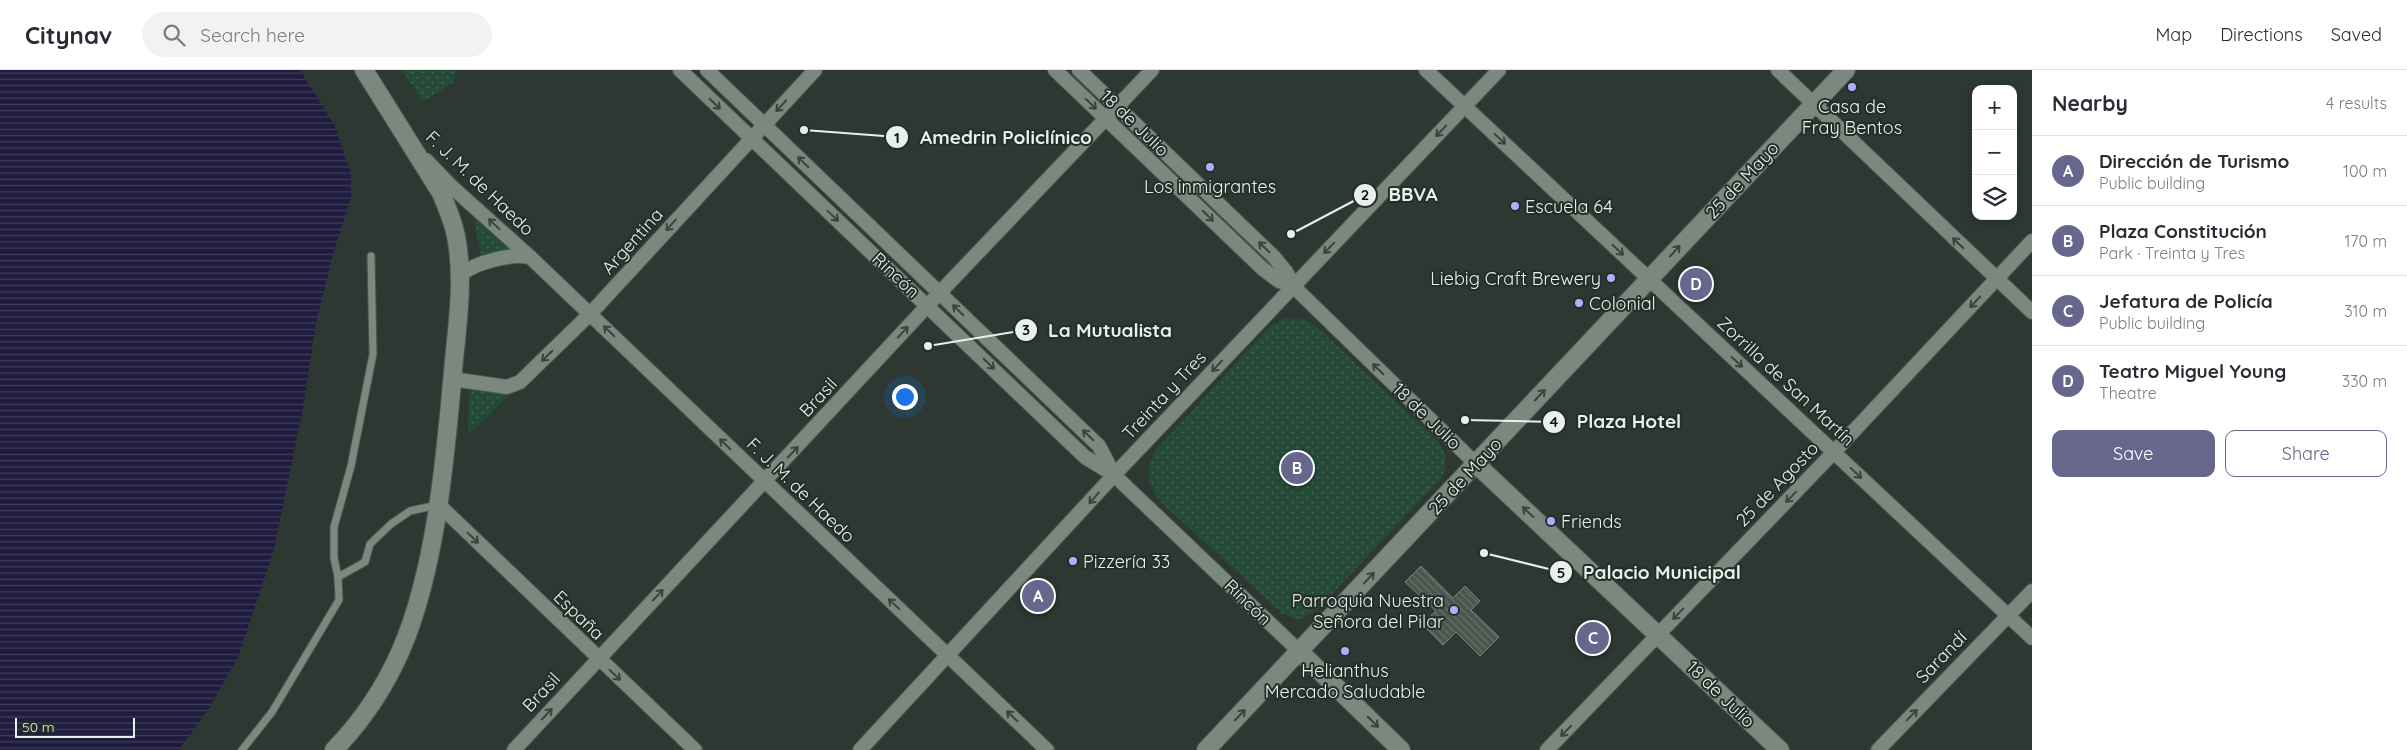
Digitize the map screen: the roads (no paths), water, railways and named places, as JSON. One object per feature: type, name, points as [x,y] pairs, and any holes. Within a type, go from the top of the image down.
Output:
[{"type":"street","points":[[334,750],[378,695],[402,649],[423,580],[438,504],[452,379],[459,277],[456,236],[448,207],[364,70]]},
{"type":"street","name":"Rincón","points":[[680,70],[1085,457],[1114,475],[1402,750]]},
{"type":"street","name":"Rincón","points":[[706,70],[1099,446],[1114,475]]},
{"type":"street","name":"Argentina","points":[[452,379],[507,387],[520,382],[590,314],[815,70]]},
{"type":"street","name":"18 de Julio","points":[[1055,70],[1263,269],[1279,281],[1292,286],[1476,464],[1659,634],[1780,750]]},
{"type":"street","name":"18 de Julio","points":[[1079,70],[1274,257],[1287,273],[1292,286]]},
{"type":"street","name":"Brasil","points":[[514,750],[940,292],[1152,70]]},
{"type":"street","name":"Zorrilla de San Martín","points":[[1426,70],[2032,638]]},
{"type":"street","name":"Treinta y Tres","points":[[860,750],[949,656],[1114,475],[1499,70]]},
{"type":"street","points":[[1778,70],[2032,312]]},
{"type":"street","name":"25 de Mayo","points":[[1206,750],[1846,70]]},
{"type":"street","name":"F. J. M. de Haedo","points":[[405,137],[452,188],[530,257],[1047,750]]},
{"type":"street","name":"25 de Agosto","points":[[1547,750],[1834,452],[2032,241]]},
{"type":"street","name":"F. J. M. de Haedo","points":[[459,277],[470,268],[477,266],[513,256],[530,257]]},
{"type":"street","name":"España","points":[[438,504],[597,659],[695,750]]},
{"type":"street","name":"Sarandí","points":[[1878,750],[2032,591]]},
{"type":"lane","points":[[242,750],[272,712],[339,600],[338,576],[334,558],[334,527],[351,466],[373,354],[371,256]]},
{"type":"lane","points":[[338,576],[365,562],[370,544],[391,524],[410,511],[438,504]]},
{"type":"place","name":"Casa de Fray Bentos","points":[[1852,87]]},
{"type":"place","name":"Amedrin Policlínico","points":[[804,130]]},
{"type":"place","name":"Los inmigrantes","points":[[1210,167]]},
{"type":"place","name":"Escuela 64","points":[[1515,206]]},
{"type":"place","name":"BBVA","points":[[1291,234]]},
{"type":"place","name":"Liebig Craft Brewery","points":[[1611,278]]},
{"type":"place","name":"Teatro Miguel Young","points":[[1696,284]]},
{"type":"place","name":"Colonial","points":[[1579,303]]},
{"type":"place","name":"La Mutualista","points":[[928,346]]},
{"type":"place","name":"Plaza Hotel","points":[[1465,420]]},
{"type":"place","name":"Plaza Constitución","points":[[1297,468]]},
{"type":"place","name":"Friends","points":[[1551,521]]},
{"type":"place","name":"Palacio Municipal","points":[[1484,553]]},
{"type":"place","name":"Pizzería 33","points":[[1073,561]]},
{"type":"place","name":"Dirección de Turismo","points":[[1038,596]]},
{"type":"place","name":"Parroquia Nuestra Señora del Pilar","points":[[1454,610]]},
{"type":"place","name":"Jefatura de Policía","points":[[1593,638]]},
{"type":"place","name":"Helianthus Mercado Saludable","points":[[1345,651]]}]
